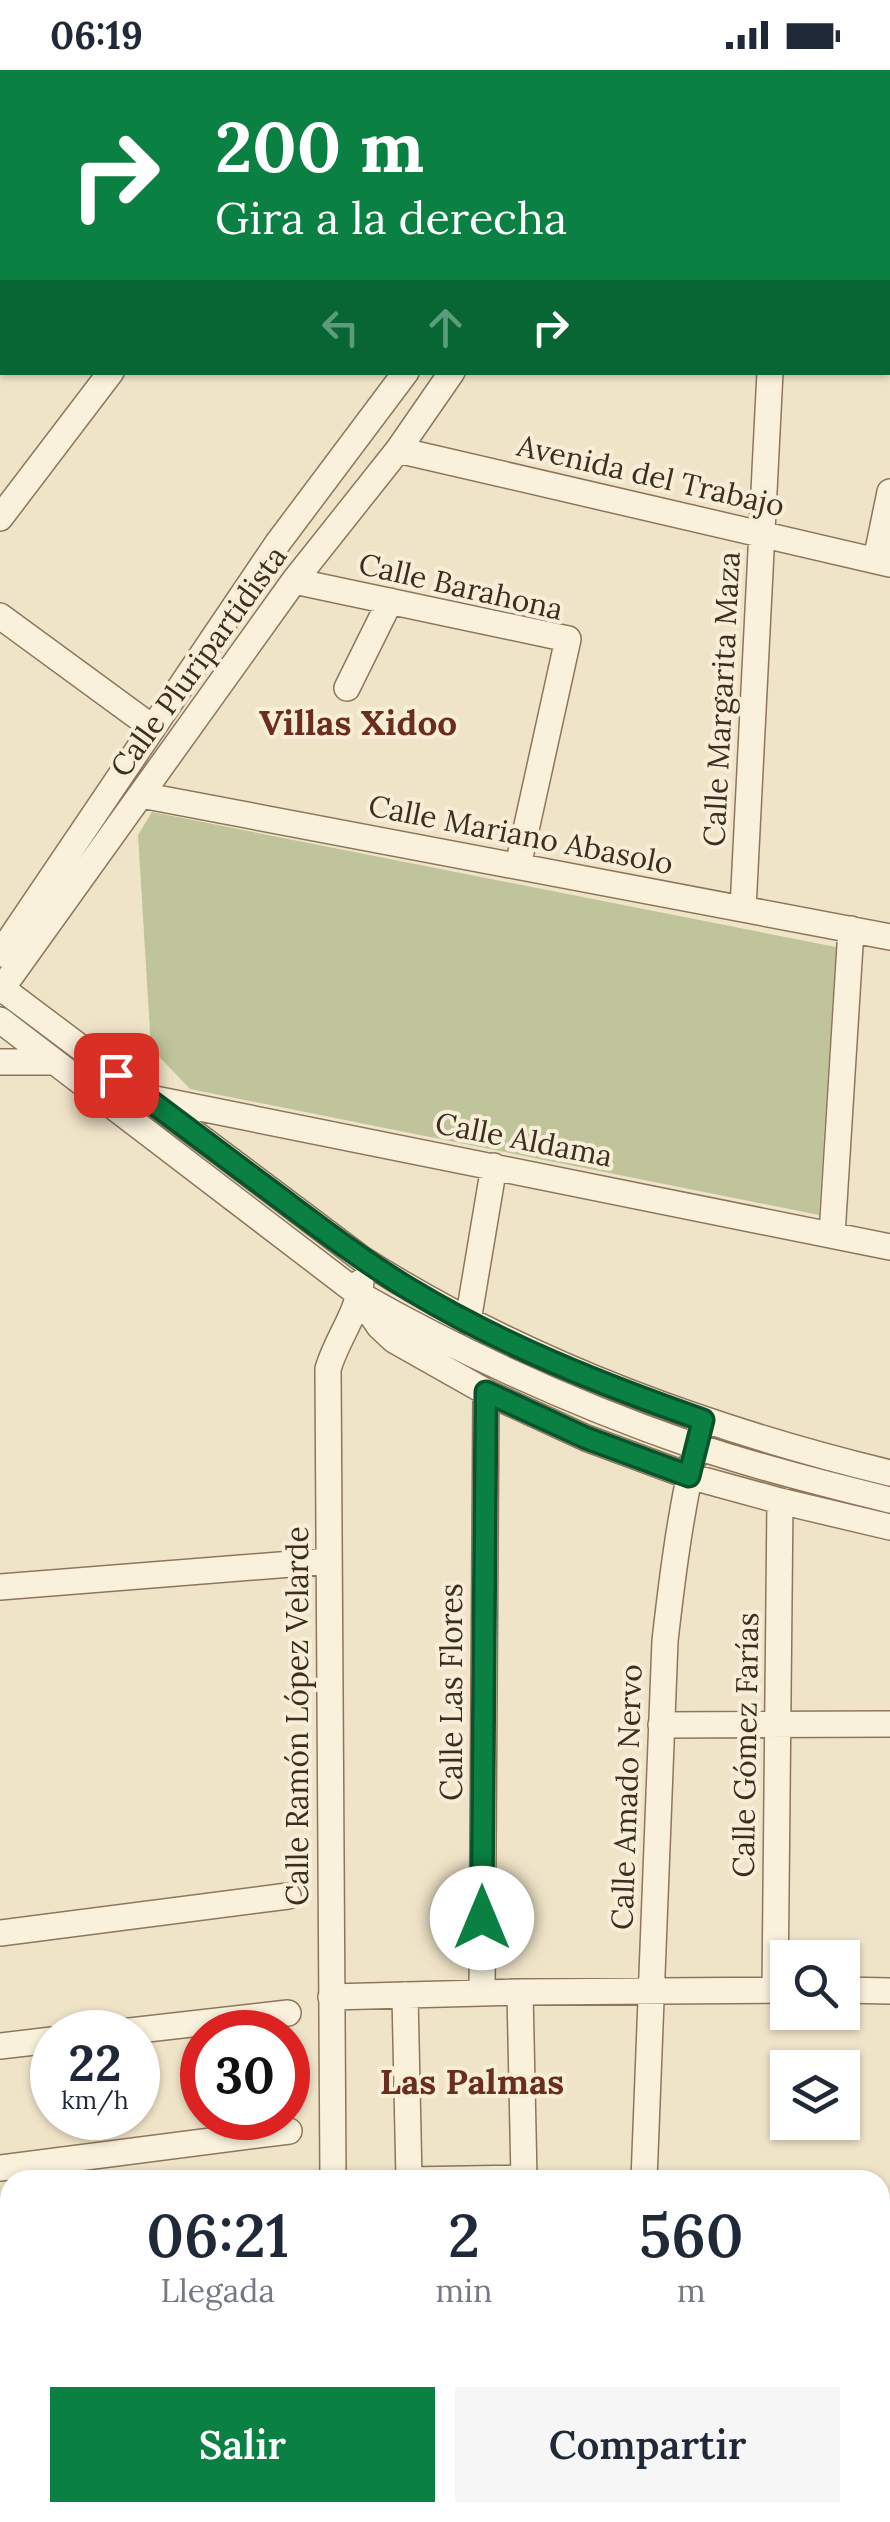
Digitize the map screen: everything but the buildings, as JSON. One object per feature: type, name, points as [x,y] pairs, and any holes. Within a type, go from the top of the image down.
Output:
[{"type":"street","points":[[5,501],[109,375]]},
{"type":"street","name":"Calle Pluripartidista","points":[[0,954],[11,927],[153,728],[277,544],[404,375]]},
{"type":"street","name":"Calle Pluripartidista","points":[[1,988],[294,581],[398,450],[446,375]]},
{"type":"street","name":"Calle Margarita Maza","points":[[743,909],[770,375]]},
{"type":"street","name":"Avenida del Trabajo","points":[[398,450],[883,562]]},
{"type":"street","points":[[883,562],[890,492]]},
{"type":"street","name":"Calle Barahona","points":[[294,581],[568,640],[518,866]]},
{"type":"street","points":[[348,688],[390,601]]},
{"type":"street","points":[[0,616],[153,728]]},
{"type":"street","name":"Calle Mariano Abasolo","points":[[141,795],[890,936]]},
{"type":"street","points":[[832,1235],[851,929]]},
{"type":"street","points":[[1,988],[362,1259],[468,1321],[623,1391],[703,1420],[890,1474]]},
{"type":"street","points":[[0,1020],[359,1296],[595,1410],[696,1447],[890,1500]]},
{"type":"street","points":[[0,1062],[54,1062]]},
{"type":"street","name":"Calle Aldama","points":[[144,1096],[890,1247]]},
{"type":"street","points":[[468,1321],[494,1166]]},
{"type":"street","name":"Calle Ramón López Velarde","points":[[333,2170],[328,1369],[359,1296],[362,1259]]},
{"type":"street","points":[[359,1296],[379,1326],[394,1340],[486,1392],[586,1438],[689,1476],[780,1502],[890,1526]]},
{"type":"street","name":"Calle Las Flores","points":[[482,1992],[486,1392]]},
{"type":"street","name":"Calle Amado Nervo","points":[[644,2170],[664,1640],[674,1557],[703,1420]]},
{"type":"street","name":"Calle Gómez Farías","points":[[780,1502],[781,1940]]},
{"type":"street","points":[[0,1587],[329,1561]]},
{"type":"street","points":[[661,1725],[890,1724]]},
{"type":"street","points":[[0,1932],[288,1896]]},
{"type":"street","points":[[332,1997],[770,1990]]},
{"type":"street","points":[[860,1990],[890,1991]]},
{"type":"street","points":[[520,1992],[524,2170]]},
{"type":"street","points":[[405,1994],[409,2170]]},
{"type":"street","points":[[0,2046],[30,2043]]},
{"type":"street","points":[[0,2168],[219,2140]]},
{"type":"green space","points":[[152,812],[836,947],[819,1215],[190,1089],[151,1048],[138,835]]},
{"type":"district","name":"Villas Xidoo","points":[[358,722]]},
{"type":"district","name":"Las Palmas","points":[[472,2081]]},
{"type":"route","points":[[116,1075],[362,1259],[412,1290],[545,1358],[703,1420],[689,1476],[586,1438],[486,1392],[482,1918]]}]
